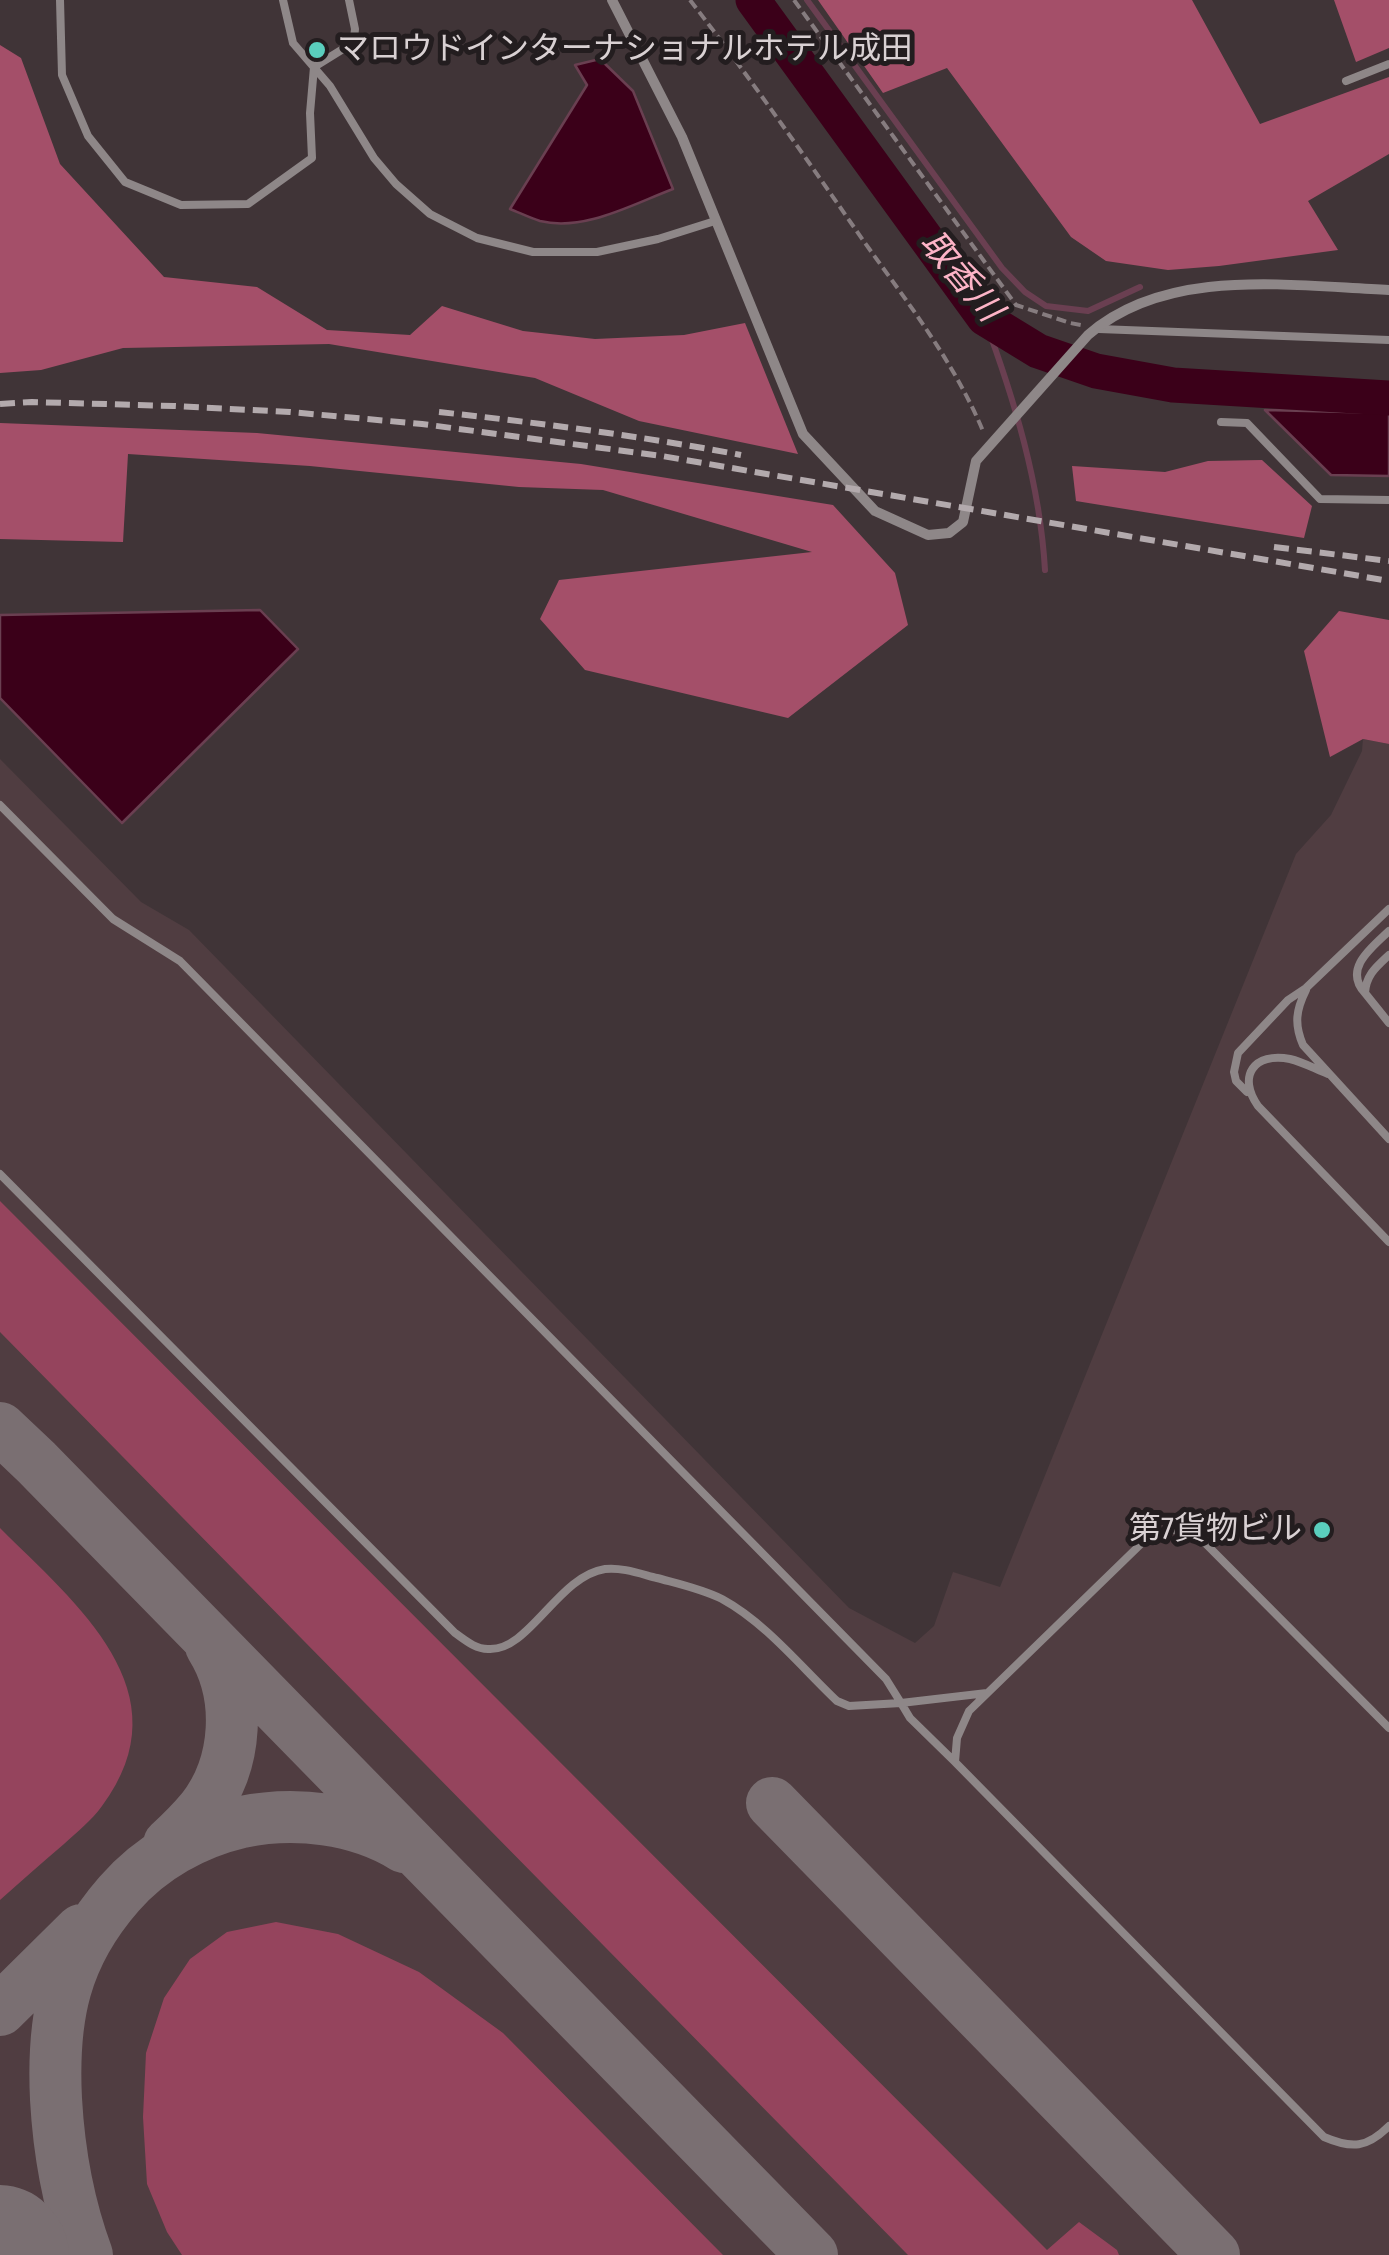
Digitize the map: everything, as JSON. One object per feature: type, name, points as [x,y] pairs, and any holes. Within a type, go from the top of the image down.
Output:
[{"type":"street","points":[[612,0],[682,137],[803,434],[876,511],[928,535],[949,534],[963,522],[976,461],[1096,328],[1134,305],[1180,290],[1244,284],[1389,290]]},
{"type":"lane","points":[[60,0],[62,75],[88,136],[125,182],[180,205],[248,204],[312,158],[310,112],[314,67]]},
{"type":"lane","points":[[283,0],[293,43],[330,86],[374,158],[430,214],[477,238],[533,252],[597,252],[715,221]]},
{"type":"lane","points":[[314,67],[354,38],[349,0]]},
{"type":"lane","points":[[1346,82],[1389,64]]},
{"type":"lane","points":[[1096,328],[1389,340]]},
{"type":"lane","points":[[1221,422],[1248,422],[1320,499],[1389,500]]},
{"type":"lane","points":[[0,805],[113,919],[180,961],[886,1679],[910,1718],[1324,2137],[1360,2145],[1389,2126]]},
{"type":"lane","points":[[1389,909],[1306,988],[1288,1000],[1238,1053],[1234,1072],[1236,1081],[1258,1106],[1389,1242]]},
{"type":"lane","points":[[1389,931],[1358,964],[1356,972],[1358,986],[1389,1023]]},
{"type":"lane","points":[[1365,994],[1371,971],[1389,955]]},
{"type":"lane","points":[[1306,988],[1296,1029],[1303,1045],[1389,1139]]},
{"type":"lane","points":[[1250,1095],[1250,1071],[1271,1059],[1286,1058],[1328,1074]]},
{"type":"lane","points":[[0,1174],[455,1633],[472,1645],[490,1650],[508,1646],[580,1580],[604,1570],[628,1570],[724,1600],[761,1628],[836,1701],[849,1706],[987,1693]]},
{"type":"lane","points":[[955,1762],[957,1738],[969,1711],[1144,1541],[1159,1532],[1176,1529],[1193,1534],[1206,1544],[1389,1728]]},
{"type":"path","points":[[690,0],[937,344],[991,443]]},
{"type":"path","points":[[794,0],[1016,305],[1096,328]]},
{"type":"shaded area","points":[[818,0],[1192,0],[1260,124],[1389,77],[1389,154],[1308,201],[1338,250],[1168,270],[1106,261],[1071,237],[947,68],[883,93]]},
{"type":"shaded area","points":[[1334,0],[1389,0],[1389,48],[1356,62]]},
{"type":"shaded area","points":[[0,45],[21,58],[60,164],[164,277],[257,287],[327,330],[410,335],[442,306],[523,331],[595,339],[684,335],[745,323],[798,454],[639,421],[535,378],[329,344],[123,348],[41,370],[0,373]]},
{"type":"shaded area","points":[[600,59],[633,91],[673,189],[608,215],[574,223],[540,221],[510,209],[587,85],[575,65]]},
{"type":"shaded area","points":[[1265,410],[1389,413],[1389,476],[1331,475]]},
{"type":"shaded area","points":[[0,423],[257,433],[581,464],[833,505],[895,573],[908,625],[788,718],[585,670],[540,619],[559,580],[812,552],[603,490],[519,487],[310,466],[128,454],[123,542],[0,539]]},
{"type":"shaded area","points":[[1262,460],[1312,506],[1304,538],[1076,501],[1072,466],[1165,472],[1208,461]]},
{"type":"shaded area","points":[[260,610],[298,649],[122,823],[0,698],[0,615]]},
{"type":"shaded area","points":[[1339,611],[1389,620],[1389,744],[1363,739],[1330,757],[1304,651]]},
{"type":"shaded area","points":[[1363,739],[1389,744],[1389,2255],[0,2255],[0,759],[141,902],[189,930],[849,1608],[915,1643],[934,1626],[953,1572],[1000,1587],[1296,854],[1331,815],[1362,751]]},
{"type":"shaded area","points":[[0,1201],[1047,2250],[1079,2222],[1119,2255],[908,2255],[0,1332]]},
{"type":"shaded area","points":[[0,1528],[60,1587],[111,1653],[127,1688],[133,1725],[125,1764],[102,1806],[0,1900]]},
{"type":"shaded area","points":[[276,1922],[338,1934],[419,1972],[503,2033],[723,2255],[182,2255],[167,2232],[147,2184],[143,2117],[146,2053],[164,1998],[190,1959],[227,1932]]},
{"type":"waterway","name":"取香川","points":[[753,0],[984,318],[1038,351],[1096,371],[1173,385],[1389,398]]},
{"type":"waterway","points":[[807,0],[1002,268],[1025,292],[1046,306],[1088,311],[1140,287]]},
{"type":"waterway","points":[[984,318],[1024,442],[1038,506],[1045,570]]},
{"type":"taxiway","points":[[0,1428],[812,2255]]},
{"type":"taxiway","points":[[169,1844],[214,1792],[229,1751],[232,1729],[228,1686],[211,1646]]},
{"type":"taxiway","points":[[772,1803],[1214,2255]]},
{"type":"taxiway","points":[[87,2255],[62,2159],[56,2041],[65,1989],[85,1941],[100,1918],[119,1894],[160,1858],[191,1840],[242,1822],[304,1817],[346,1823],[404,1847]]},
{"type":"taxiway","points":[[0,2010],[81,1930]]},
{"type":"runway","points":[[0,2250],[4,2255]]},
{"type":"railway","points":[[0,404],[174,406],[422,424],[662,456],[1389,581]]},
{"type":"railway","points":[[439,412],[590,430],[741,455]]},
{"type":"railway","points":[[1274,547],[1389,561]]},
{"type":"place","name":"マロウドインターナショナルホテル成田","points":[[317,50]]},
{"type":"place","name":"第7貨物ビル","points":[[1322,1530]]}]
